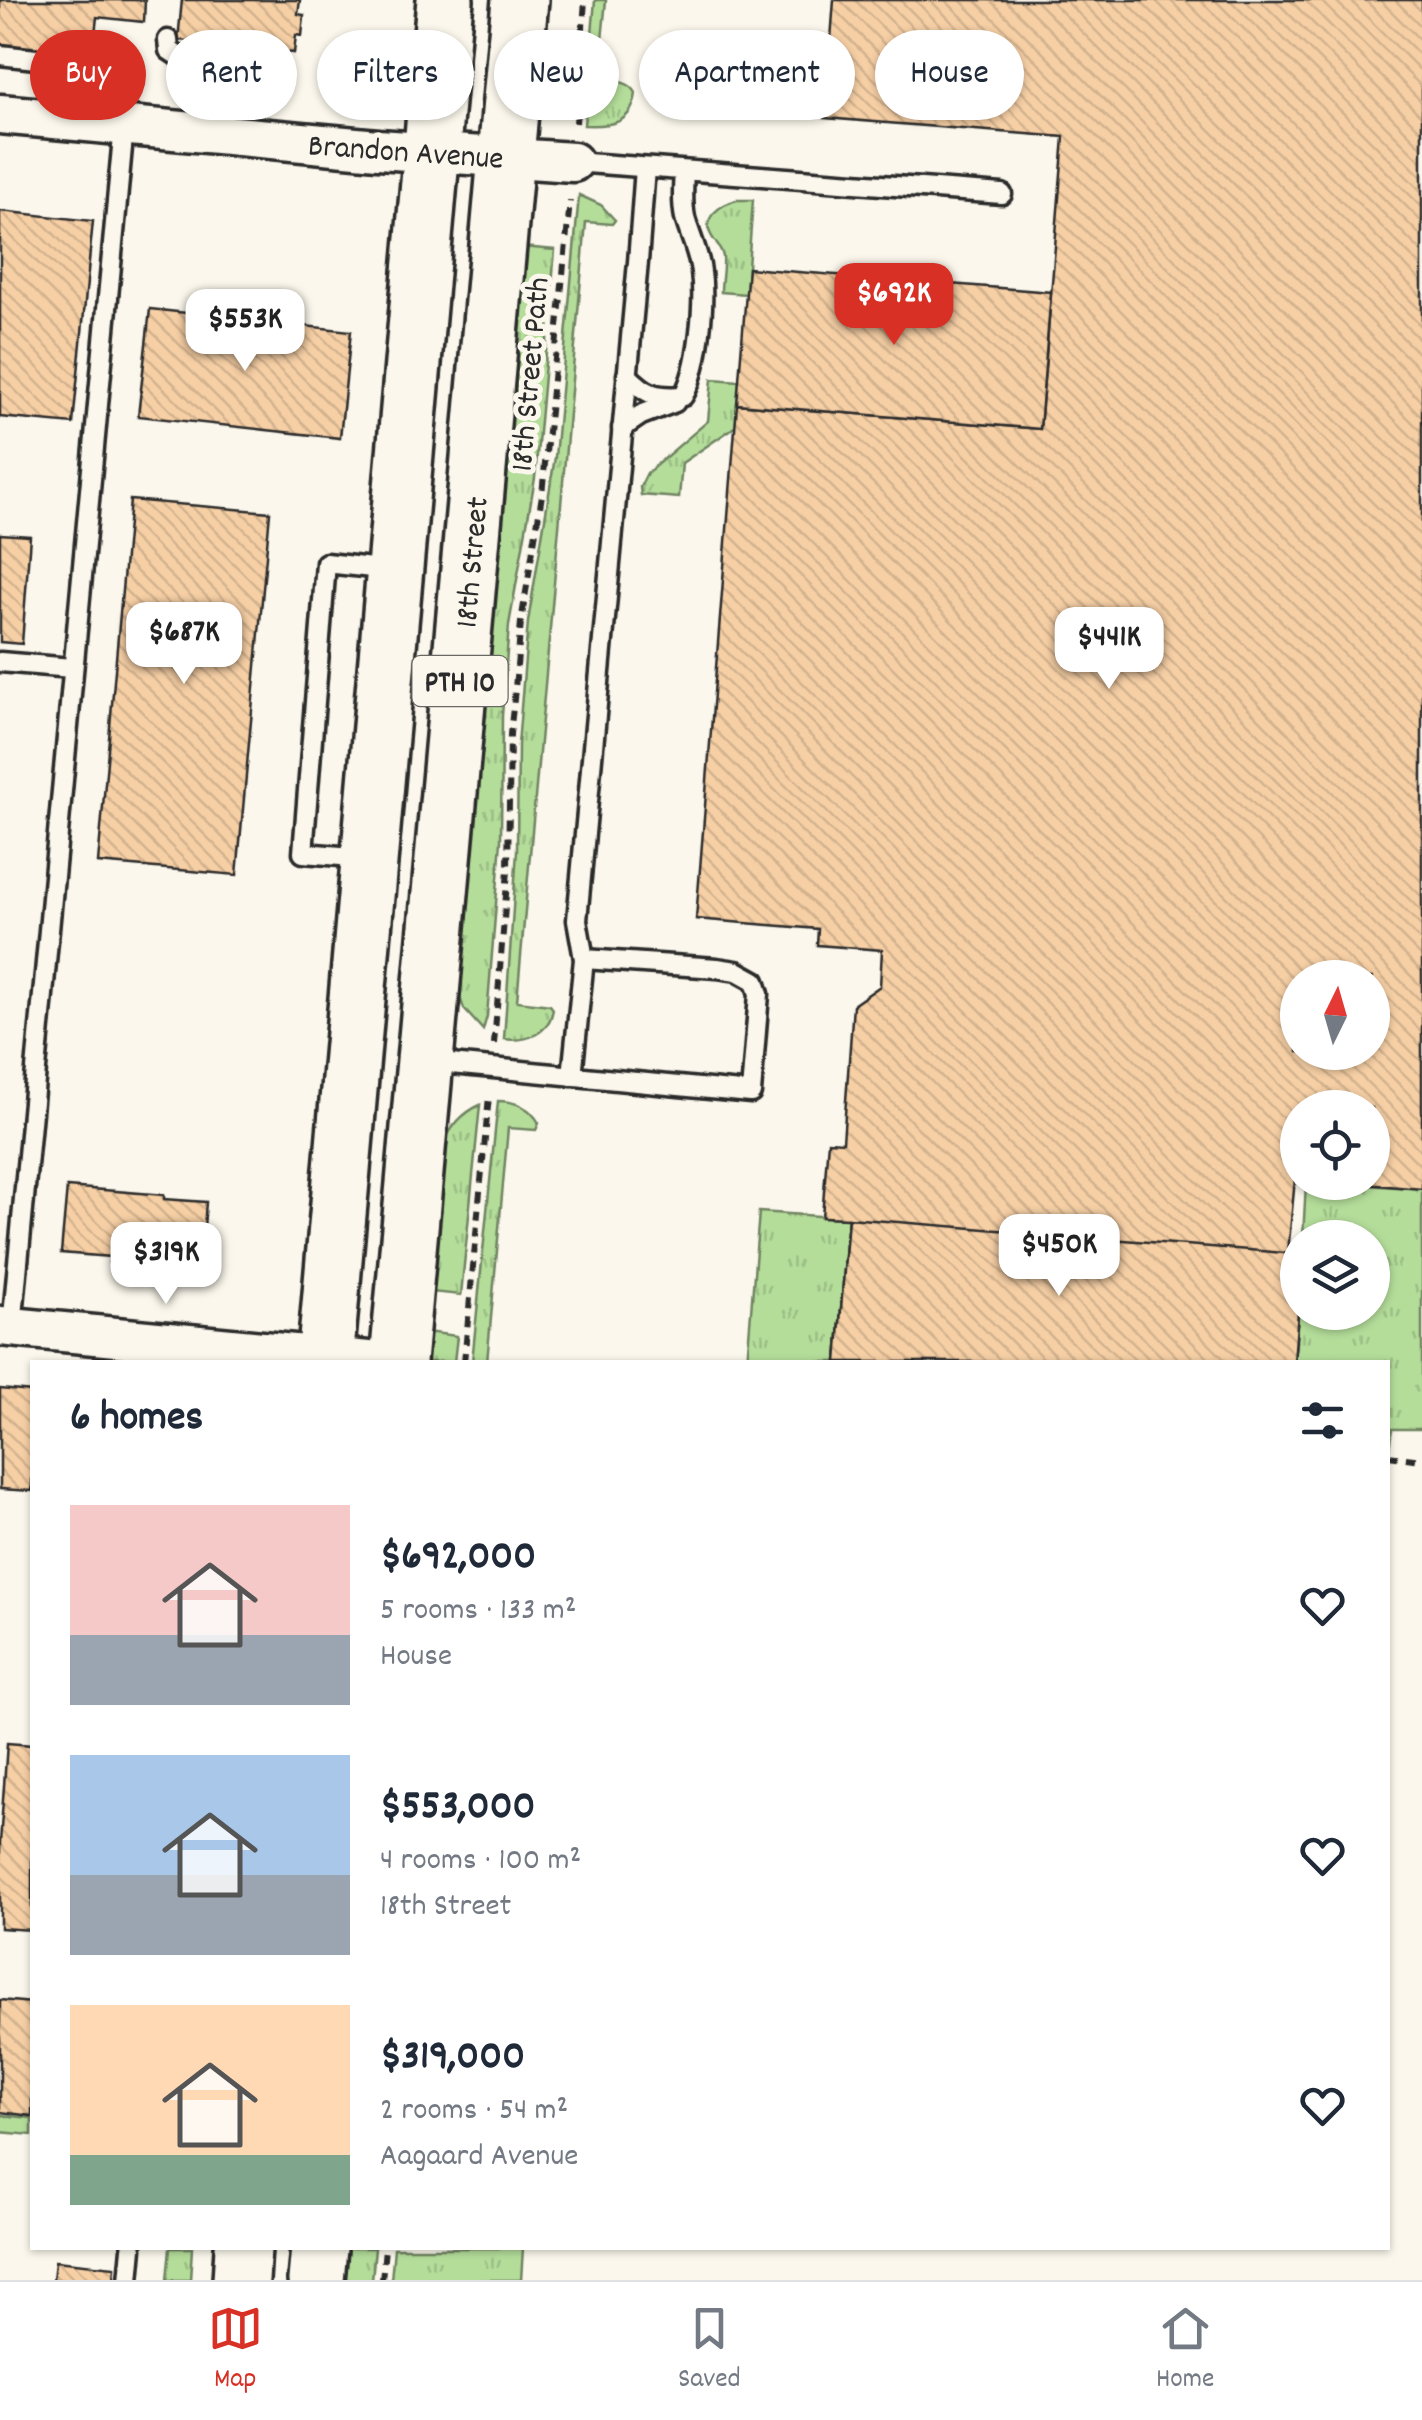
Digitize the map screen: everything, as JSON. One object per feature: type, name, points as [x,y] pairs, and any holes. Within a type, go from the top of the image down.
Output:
[{"type":"main road","name":"PTH 10","points":[[325,1360],[445,0]]},
{"type":"main road","name":"18th Street","points":[[398,1360],[520,0]]},
{"type":"main road","points":[[240,2280],[243,2250]]},
{"type":"main road","points":[[316,2280],[318,2250]]},
{"type":"street","name":"Brandon Avenue","points":[[146,112],[431,154],[506,157],[572,178]]},
{"type":"street","name":"Brandon Avenue","points":[[0,114],[30,113]]},
{"type":"street","points":[[6,1326],[325,1360]]},
{"type":"lane","points":[[0,56],[30,59]]},
{"type":"lane","points":[[6,1326],[72,668],[120,120]]},
{"type":"lane","points":[[572,178],[644,168],[1002,194]]},
{"type":"lane","points":[[572,1076],[584,959],[577,920],[644,168]]},
{"type":"lane","points":[[622,428],[683,396],[694,367],[702,300],[701,269],[685,218],[684,171]]},
{"type":"lane","points":[[627,376],[658,398],[683,396]]},
{"type":"lane","points":[[0,662],[72,668]]},
{"type":"lane","points":[[426,1062],[750,1093],[759,994],[755,981],[737,971],[717,968],[584,959]]},
{"type":"lane","points":[[129,2280],[132,2250]]},
{"type":"path","points":[[576,124],[585,0]]},
{"type":"path","name":"18th Street Path","points":[[494,1035],[508,870],[510,734],[521,622],[542,495],[572,178]]},
{"type":"path","points":[[464,1360],[488,1102]]},
{"type":"path","points":[[1390,1456],[1422,1460]]},
{"type":"path","points":[[382,2280],[385,2250]]},
{"type":"green space","points":[[595,0],[606,0],[603,30],[592,30]]},
{"type":"green space","points":[[619,82],[636,93],[625,117],[618,121],[611,124],[584,125],[584,120],[619,120]]},
{"type":"green space","points":[[579,195],[601,205],[615,220],[612,224],[586,222],[517,1001],[550,1005],[553,1009],[547,1025],[536,1034],[504,1039],[528,622],[555,457]]},
{"type":"green space","points":[[737,200],[753,200],[746,294],[721,292],[723,257],[709,228],[715,212]]},
{"type":"green space","points":[[522,247],[555,250],[535,478],[509,625],[502,716],[501,841],[483,1030],[464,1009],[458,992]]},
{"type":"green space","points":[[712,379],[739,381],[736,426],[682,463],[679,498],[641,495],[640,487],[647,473],[708,421]]},
{"type":"green space","points":[[498,1101],[511,1102],[522,1106],[539,1123],[536,1130],[508,1128],[487,1360],[472,1360]]},
{"type":"green space","points":[[480,1105],[461,1295],[430,1292],[443,1144],[458,1121]]},
{"type":"green space","points":[[1390,1187],[1422,1189],[1422,1429],[1392,1429],[1390,1442],[1390,1360],[1294,1360],[1297,1330],[1390,1330],[1390,1220],[1304,1220],[1305,1200],[1390,1200]]},
{"type":"green space","points":[[759,1212],[848,1218],[837,1360],[747,1360]]},
{"type":"green space","points":[[426,1332],[457,1336],[454,1360],[423,1360]]},
{"type":"green space","points":[[0,2115],[30,2118],[30,2135],[0,2132]]},
{"type":"green space","points":[[170,2250],[192,2250],[190,2280],[167,2280]]},
{"type":"green space","points":[[344,2250],[375,2250],[372,2280],[341,2280]]},
{"type":"green space","points":[[394,2250],[523,2250],[521,2280],[391,2280]]},
{"type":"building","points":[[0,0],[145,0],[144,22],[97,17],[95,30],[30,30],[30,55],[0,52]]},
{"type":"building","points":[[182,0],[300,0],[298,14],[304,15],[302,36],[297,35],[297,30],[179,30]]},
{"type":"building","points":[[834,0],[1422,0],[1422,1189],[1390,1186],[1390,1090],[1280,1090],[1280,1200],[1293,1200],[1291,1220],[1280,1220],[1280,1330],[1297,1330],[1294,1360],[837,1360],[848,1218],[822,1217],[828,1141],[843,1142],[853,1005],[880,986],[882,950],[817,945],[818,929],[696,919],[737,404],[1040,429],[1064,137],[850,120],[855,120],[855,30],[832,30]]},
{"type":"building","points":[[0,211],[93,221],[73,424],[0,417]]},
{"type":"building","points":[[748,268],[1051,292],[1040,429],[737,404]]},
{"type":"building","points":[[150,309],[351,331],[340,438],[138,416]]},
{"type":"building","points":[[130,500],[270,512],[237,875],[98,863]]},
{"type":"building","points":[[0,534],[30,536],[22,644],[0,642]]},
{"type":"building","points":[[67,1187],[206,1202],[201,1265],[109,1262],[110,1257],[61,1253]]},
{"type":"building","points":[[848,1218],[1280,1253],[1280,1330],[1297,1330],[1294,1360],[837,1360]]},
{"type":"building","points":[[0,1389],[30,1392],[30,1491],[0,1489]]},
{"type":"building","points":[[7,1743],[30,1745],[30,1930],[0,1928],[0,1843]]},
{"type":"building","points":[[0,2000],[30,2003],[30,2116],[0,2112]]},
{"type":"building","points":[[55,2261],[115,2267],[114,2280],[53,2280]]}]
